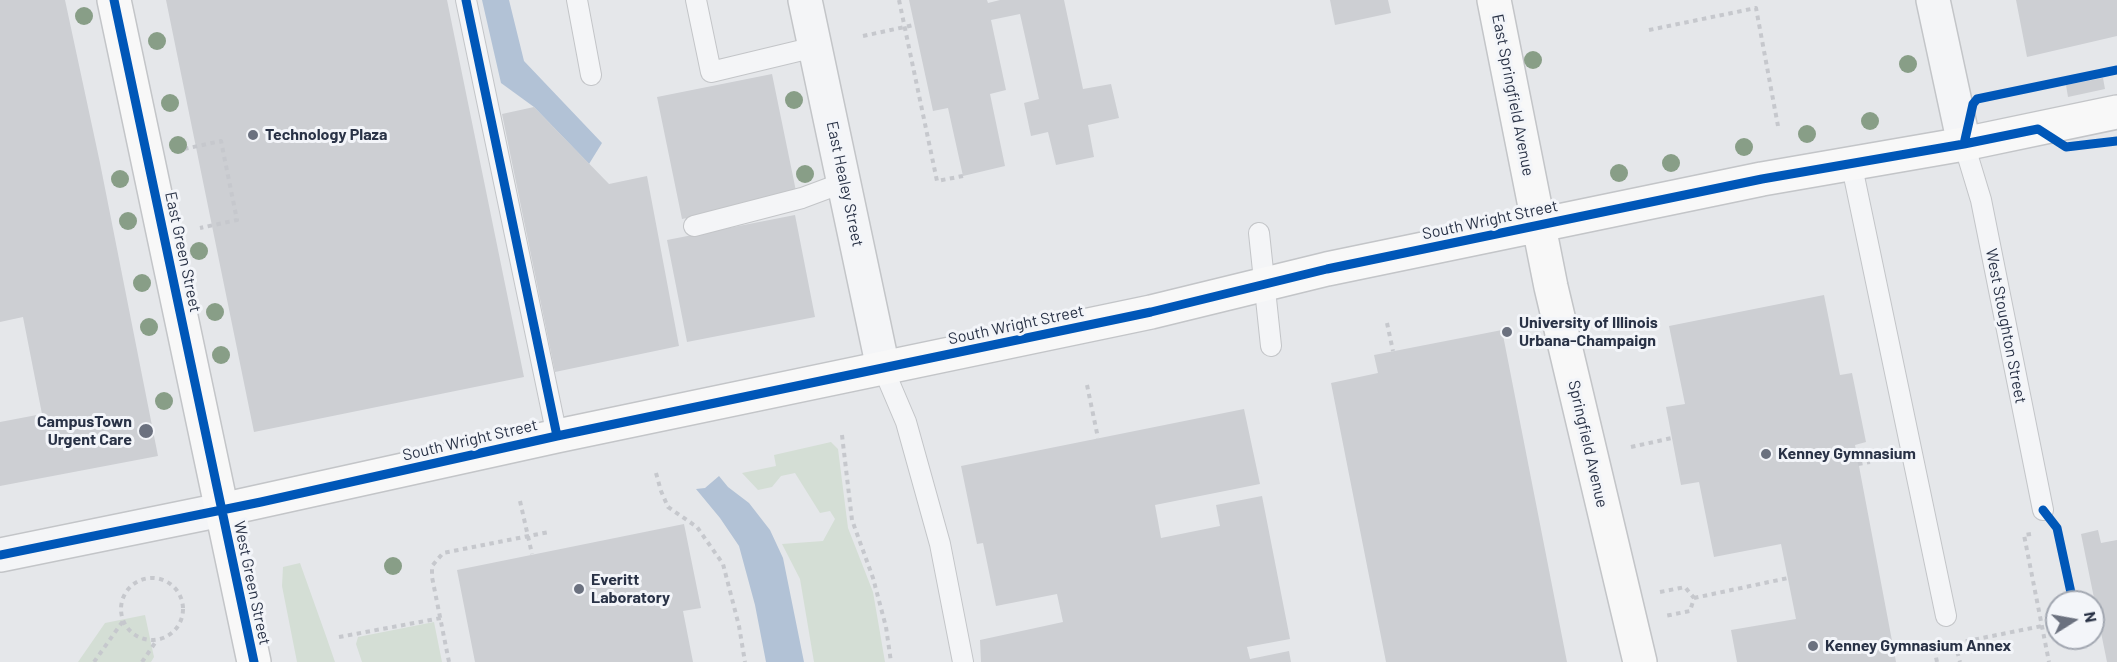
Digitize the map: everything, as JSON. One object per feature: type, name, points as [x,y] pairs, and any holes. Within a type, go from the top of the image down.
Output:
[{"type":"street","name":"East Green Street","points":[[114,0],[221,510]]},
{"type":"street","name":"East Healey Street","points":[[805,0],[883,368]]},
{"type":"street","name":"East Springfield Avenue","points":[[1494,0],[1538,226]]},
{"type":"street","points":[[1933,0],[1964,144]]},
{"type":"street","name":"South Wright Street","points":[[0,555],[1151,312],[1327,269],[1762,178],[1964,144],[2117,112]]},
{"type":"street","name":"Springfield Avenue","points":[[1538,226],[1640,662]]},
{"type":"street","name":"West Green Street","points":[[221,510],[254,653]]},
{"type":"lane","points":[[466,0],[557,436]]},
{"type":"lane","points":[[577,0],[591,75]]},
{"type":"lane","points":[[696,0],[711,72],[815,47]]},
{"type":"lane","name":"West Stoughton Street","points":[[1964,144],[1981,200],[2043,510]]},
{"type":"lane","points":[[1851,162],[1946,616]]},
{"type":"lane","points":[[693,226],[802,198],[845,182]]},
{"type":"lane","points":[[1259,233],[1272,346]]},
{"type":"lane","points":[[883,368],[906,422],[940,544],[963,662]]},
{"type":"path","points":[[899,0],[937,181],[963,176]]},
{"type":"path","points":[[1649,30],[1756,8],[1778,126]]},
{"type":"path","points":[[863,36],[914,25]]},
{"type":"path","points":[[184,149],[220,141],[237,220],[200,228]]},
{"type":"path","points":[[1387,323],[1393,351]]},
{"type":"path","points":[[1087,385],[1098,438]]},
{"type":"path","points":[[842,435],[852,520],[873,578],[891,662]]},
{"type":"path","points":[[1631,447],[1672,438]]},
{"type":"path","points":[[1858,464],[1870,462]]},
{"type":"path","points":[[656,473],[668,507],[698,527],[723,564],[739,626],[745,662]]},
{"type":"path","points":[[520,501],[532,554]]},
{"type":"path","points":[[2043,510],[2057,528],[2024,535],[2049,662]]},
{"type":"path","points":[[449,662],[432,566],[443,553],[549,532]]},
{"type":"path","points":[[148,578],[158,578],[168,582],[182,597],[183,618],[178,627],[171,635],[157,640],[141,639],[132,634],[123,620],[121,606],[124,596],[130,587],[148,578]]},
{"type":"path","points":[[1694,598],[1788,578]]},
{"type":"path","points":[[1660,592],[1685,588],[1694,598]]},
{"type":"path","points":[[1665,616],[1690,611],[1694,598]]},
{"type":"path","points":[[339,637],[441,618]]},
{"type":"path","points":[[94,662],[123,620]]},
{"type":"path","points":[[1937,662],[1934,648],[2042,626]]},
{"type":"path","points":[[142,662],[157,640]]},
{"type":"path","points":[[1957,643],[1960,662]]},
{"type":"shaded area","points":[[831,442],[838,449],[848,528],[873,592],[885,662],[814,662],[800,579],[782,544],[823,541],[835,519],[830,511],[820,513],[795,473],[781,476],[772,487],[758,490],[742,473],[776,466],[774,455]]},
{"type":"shaded area","points":[[300,563],[335,662],[297,662],[282,586],[283,567]]},
{"type":"shaded area","points":[[145,615],[154,657],[151,662],[78,662],[105,623]]},
{"type":"shaded area","points":[[434,622],[442,662],[362,662],[356,644],[358,637]]},
{"type":"water","points":[[482,0],[509,0],[524,61],[602,143],[589,164],[534,107],[501,83]]},
{"type":"water","points":[[719,476],[728,487],[749,503],[770,530],[783,558],[804,662],[766,662],[755,605],[739,546],[696,489],[705,488]]},
{"type":"building","points":[[0,0],[65,0],[158,456],[0,486],[0,422],[42,414],[23,317],[0,322]]},
{"type":"building","points":[[166,0],[447,0],[524,377],[254,432]]},
{"type":"building","points":[[909,0],[987,0],[988,3],[1000,0],[1064,0],[1083,89],[1111,84],[1119,118],[1088,125],[1094,157],[1056,165],[1048,132],[1031,136],[1024,103],[1039,99],[1020,14],[991,20],[1006,90],[990,94],[1005,166],[963,176],[948,108],[933,111]]},
{"type":"building","points":[[1330,0],[1388,0],[1391,13],[1335,25]]},
{"type":"building","points":[[2016,0],[2117,0],[2117,36],[2027,57]]},
{"type":"building","points":[[772,74],[797,196],[682,219],[657,97]]},
{"type":"building","points":[[2103,78],[2105,89],[2068,97],[2066,85]]},
{"type":"building","points":[[534,107],[609,184],[647,176],[679,346],[555,372],[502,114]]},
{"type":"building","points":[[795,215],[815,317],[687,342],[667,240]]},
{"type":"building","name":"Kenney Gymnasium","points":[[1824,295],[1840,375],[1852,373],[1866,442],[1855,445],[1896,662],[1737,662],[1731,630],[1796,619],[1781,544],[1714,557],[1699,482],[1681,485],[1666,407],[1685,404],[1669,326]]},
{"type":"building","points":[[1502,330],[1567,662],[1386,662],[1331,383],[1378,373],[1374,355]]},
{"type":"building","points":[[1244,409],[1260,484],[1155,505],[1161,538],[1220,526],[1216,505],[1262,496],[1290,639],[1247,647],[1250,659],[1289,651],[1291,662],[981,662],[980,640],[1063,622],[1057,594],[996,606],[983,543],[977,544],[961,466]]},
{"type":"building","name":"Everitt Laboratory","points":[[684,524],[701,608],[683,611],[693,662],[475,662],[457,570]]},
{"type":"building","points":[[2098,530],[2101,543],[2117,540],[2117,662],[2107,662],[2105,650],[2105,590],[2092,590],[2081,534]]},
{"type":"cycle path","points":[[114,0],[254,662]]},
{"type":"cycle path","points":[[466,0],[557,436]]},
{"type":"cycle path","points":[[1964,144],[1973,104],[1977,99],[2117,70]]},
{"type":"cycle path","points":[[0,555],[261,502],[557,436],[1151,312],[1327,269],[1762,179],[2038,129],[2066,147],[2117,141]]},
{"type":"cycle path","points":[[2043,510],[2057,528],[2070,590]]},
{"type":"place","name":"Technology Plaza","points":[[253,135]]},
{"type":"place","name":"University of Illinois Urbana-Champaign","points":[[1507,332]]},
{"type":"place","name":"CampusTown Urgent Care","points":[[146,431]]},
{"type":"place","name":"Kenney Gymnasium","points":[[1766,454]]},
{"type":"place","name":"Everitt Laboratory","points":[[579,589]]},
{"type":"place","name":"Kenney Gymnasium Annex","points":[[1813,646]]}]
